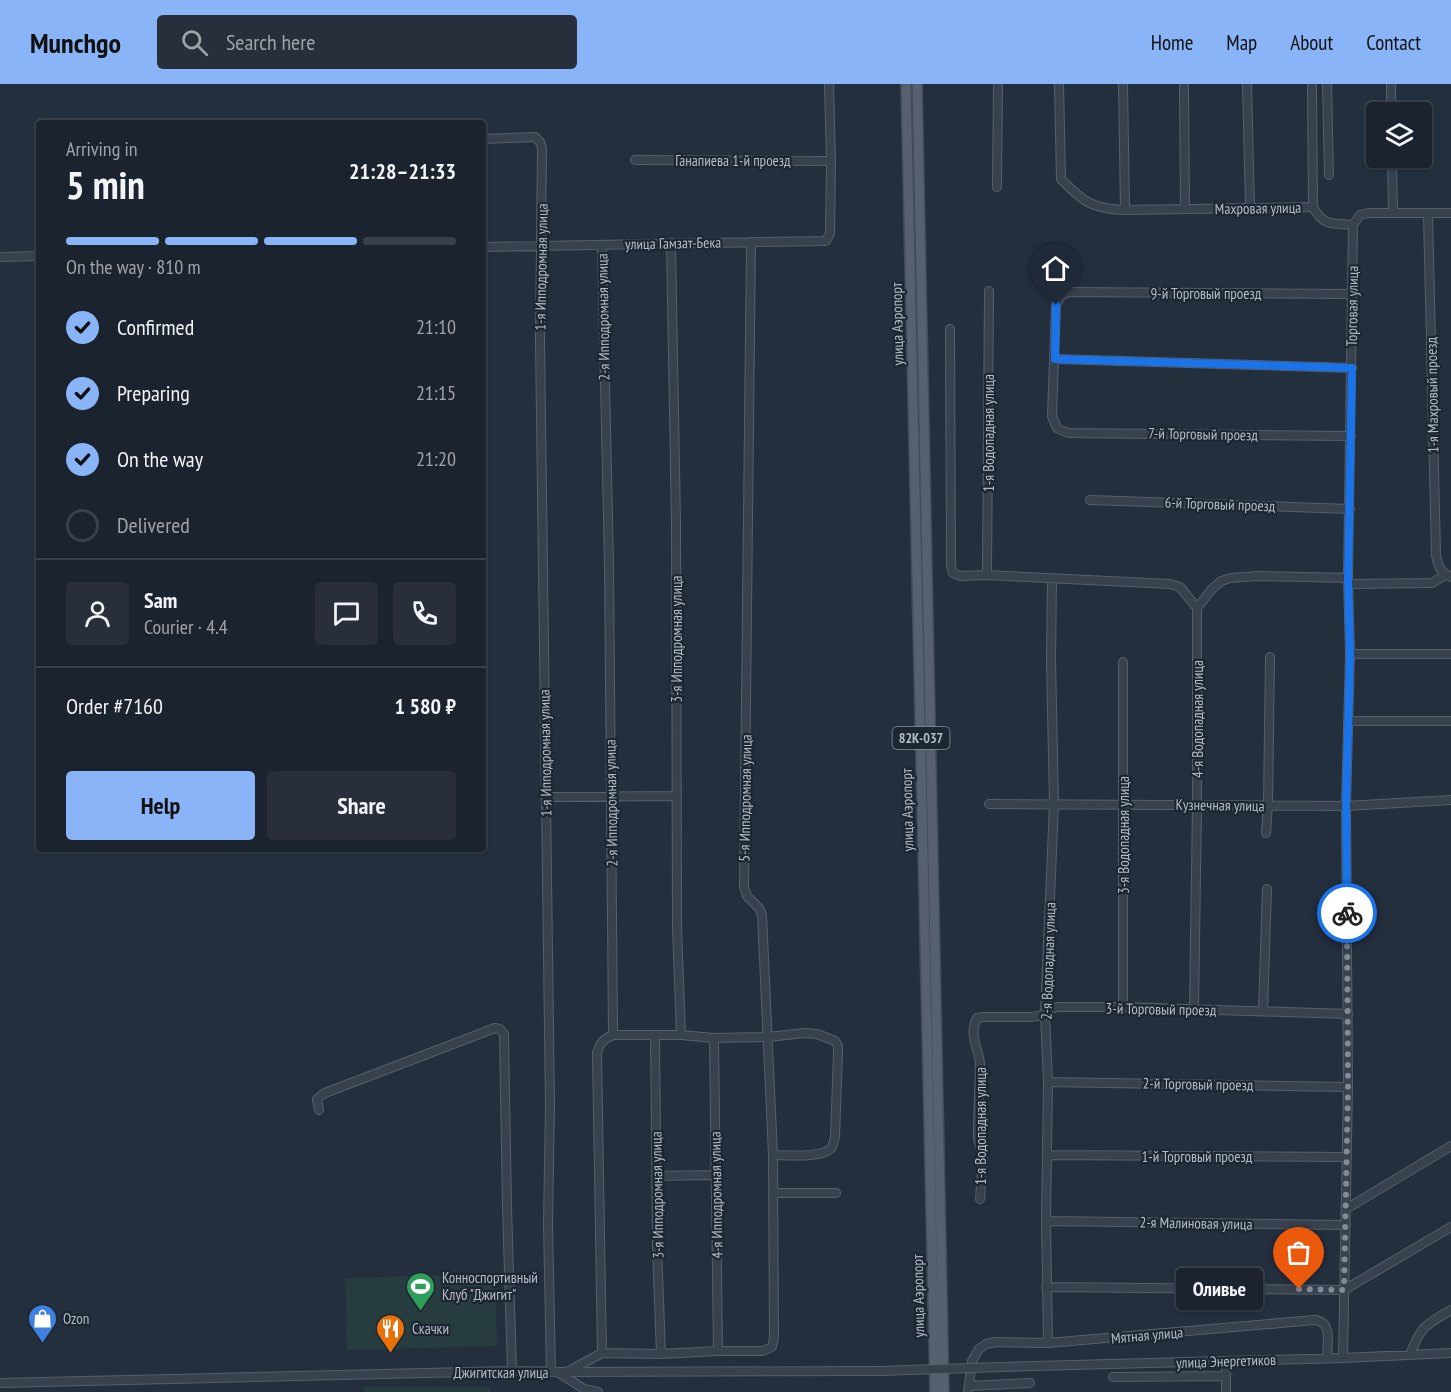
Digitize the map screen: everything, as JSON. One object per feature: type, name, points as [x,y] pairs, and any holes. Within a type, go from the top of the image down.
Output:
[{"type":"main road","name":"улица Аэропорт","points":[[906,84],[935,1392]]},
{"type":"main road","name":"улица Аэропорт","points":[[917,84],[944,1392]]},
{"type":"street","points":[[829,84],[831,160]]},
{"type":"street","points":[[997,187],[998,84]]},
{"type":"street","name":"Махровая улица","points":[[1059,84],[1061,179],[1089,204],[1108,210],[1313,207],[1322,221],[1353,225]]},
{"type":"street","points":[[1123,84],[1125,210]]},
{"type":"street","points":[[1184,84],[1185,209]]},
{"type":"street","points":[[1247,84],[1250,208]]},
{"type":"street","points":[[1311,84],[1313,207]]},
{"type":"street","points":[[1327,84],[1329,175]]},
{"type":"street","points":[[1391,84],[1391,102]]},
{"type":"street","name":"1-я Ипподромная улица","points":[[486,139],[536,137],[542,149],[540,340],[550,1106],[549,1223],[559,1372]]},
{"type":"street","name":"Ганапиева 1-й проезд","points":[[635,160],[831,160]]},
{"type":"street","name":"улица Гамзат-Бека","points":[[486,246],[826,241],[830,233],[831,160]]},
{"type":"street","points":[[1392,168],[1393,213]]},
{"type":"street","points":[[1353,225],[1360,215],[1368,213],[1451,213]]},
{"type":"street","name":"1-я Махровый проезд","points":[[1428,214],[1436,555],[1439,567],[1448,576]]},
{"type":"street","name":"Торговая улица","points":[[1343,1358],[1348,1087],[1346,806],[1350,654],[1348,581],[1353,225]]},
{"type":"street","name":"5-я Ипподромная улица","points":[[718,1351],[763,1351],[772,1347],[774,1338],[773,1155],[762,915],[759,908],[747,896],[744,887],[751,242]]},
{"type":"street","name":"3-я Ипподромная улица","points":[[670,243],[676,558],[677,927],[681,1035]]},
{"type":"street","name":"2-я Ипподромная улица","points":[[602,245],[609,564],[613,1035]]},
{"type":"street","points":[[0,257],[36,256]]},
{"type":"street","name":"1-я Водопадная улица","points":[[987,575],[989,291]]},
{"type":"street","name":"9-й Торговый проезд","points":[[1055,359],[1056,305],[1060,296],[1069,292],[1353,294]]},
{"type":"street","points":[[950,329],[951,566],[954,573],[961,576],[987,575],[1170,584],[1180,587],[1197,608],[1221,581],[1232,578],[1257,576],[1432,583],[1448,576]]},
{"type":"street","points":[[1055,359],[1352,368]]},
{"type":"street","name":"7-й Торговый проезд","points":[[1055,359],[1052,416],[1057,428],[1068,433],[1351,436]]},
{"type":"street","name":"6-й Торговый проезд","points":[[1090,500],[1350,509]]},
{"type":"street","name":"2-я Водопадная улица","points":[[1048,1343],[1046,1221],[1048,1082],[1045,1014],[1054,804],[1052,579]]},
{"type":"street","name":"4-я Водопадная улица","points":[[1194,1009],[1197,608]]},
{"type":"street","points":[[1350,654],[1451,654]]},
{"type":"street","points":[[1266,833],[1270,657]]},
{"type":"street","name":"3-я Водопадная улица","points":[[1123,662],[1124,1007]]},
{"type":"street","points":[[1348,721],[1451,722]]},
{"type":"street","points":[[545,797],[677,796]]},
{"type":"street","name":"Кузнечная улица","points":[[989,804],[1346,806],[1451,800]]},
{"type":"street","points":[[1263,1011],[1267,889]]},
{"type":"street","name":"3-й Торговый проезд","points":[[978,1018],[1032,1017],[1045,1014],[1057,1007],[1348,1014]]},
{"type":"street","name":"1-я Водопадная улица","points":[[978,1018],[974,1024],[974,1046],[980,1057],[978,1138],[983,1157],[980,1199]]},
{"type":"street","points":[[319,1110],[317,1099],[325,1093],[495,1028],[500,1029],[504,1034],[512,1371]]},
{"type":"street","points":[[602,1353],[597,1053],[605,1038],[613,1035],[768,1037],[805,1032],[835,1041],[838,1046],[832,1147],[825,1153],[816,1155],[773,1155]]},
{"type":"street","name":"3-я Ипподромная улица","points":[[655,1035],[657,1247],[661,1354]]},
{"type":"street","name":"4-я Ипподромная улица","points":[[714,1038],[718,1351]]},
{"type":"street","name":"2-й Торговый проезд","points":[[1048,1082],[1348,1087]]},
{"type":"street","points":[[1346,1209],[1451,1146]]},
{"type":"street","name":"1-й Торговый проезд","points":[[1047,1155],[1347,1157]]},
{"type":"street","points":[[656,1176],[716,1175]]},
{"type":"street","points":[[773,1193],[836,1193]]},
{"type":"street","name":"2-я Малиновая улица","points":[[1046,1221],[1346,1225]]},
{"type":"street","points":[[1046,1287],[1344,1290],[1451,1227]]},
{"type":"street","points":[[1410,1355],[1418,1333],[1426,1325],[1451,1310]]},
{"type":"street","name":"Мятная улица","points":[[969,1389],[972,1361],[979,1349],[986,1344],[996,1342],[1048,1343],[1321,1320],[1328,1331],[1327,1358]]},
{"type":"street","points":[[559,1372],[602,1353],[661,1354],[718,1351]]},
{"type":"street","name":"улица Энергетиков","points":[[1001,1367],[1451,1353]]},
{"type":"street","points":[[1226,1361],[1226,1392]]},
{"type":"street","name":"Джигитская улица","points":[[0,1383],[512,1371],[879,1371],[1001,1367]]},
{"type":"street","points":[[559,1372],[584,1389],[598,1392]]},
{"type":"street","points":[[1113,1377],[1226,1376]]},
{"type":"street","points":[[969,1389],[1029,1383]]},
{"type":"green space","name":"Конноспортивный Клуб \"Джигит\"","points":[[495,1274],[497,1346],[347,1350],[345,1278]]},
{"type":"green space","points":[[364,1387],[490,1387],[490,1392],[365,1392]]},
{"type":"way so far","points":[[1299,1289],[1344,1290],[1348,1087],[1347,913]]},
{"type":"place","name":"Оливье","points":[[1299,1289]]},
{"type":"place","name":"Конноспортивный Клуб \"Джигит\"","points":[[421,1312]]},
{"type":"place","name":"Ozon","points":[[42,1344]]},
{"type":"place","name":"Скачки","points":[[391,1354]]},
{"type":"route","points":[[1056,305],[1055,359],[1352,368],[1348,578],[1350,654],[1346,806],[1347,913]]}]
